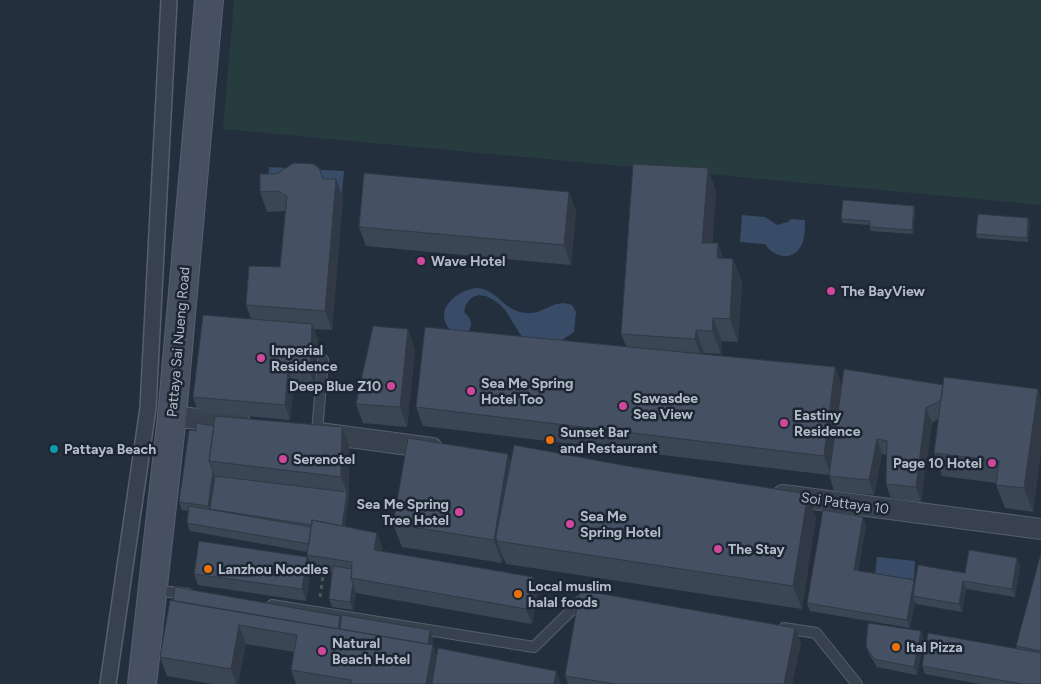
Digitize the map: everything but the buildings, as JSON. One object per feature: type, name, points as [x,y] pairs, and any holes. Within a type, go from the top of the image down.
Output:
[{"type":"main road","name":"Pattaya Sai Nueng Road","points":[[142,684],[172,416],[209,0]]},
{"type":"street","points":[[108,684],[148,408],[169,0]]},
{"type":"street","points":[[172,416],[259,426]]},
{"type":"street","points":[[307,431],[454,451]]},
{"type":"street","name":"Soi Pattaya 10","points":[[760,492],[1041,529]]},
{"type":"lane","points":[[307,431],[323,360]]},
{"type":"lane","points":[[152,590],[201,596]]},
{"type":"lane","points":[[260,603],[534,647],[590,593],[600,595]]},
{"type":"lane","points":[[776,626],[816,633],[857,684]]},
{"type":"path","points":[[318,611],[326,562]]},
{"type":"green space","points":[[234,0],[1041,0],[1041,205],[223,129]]},
{"type":"water","points":[[269,167],[344,171],[342,193],[267,193]]},
{"type":"water","points":[[742,215],[765,217],[777,225],[788,222],[791,219],[805,220],[802,244],[794,254],[784,256],[773,252],[765,244],[740,242]]},
{"type":"water","points":[[476,288],[489,292],[508,307],[520,312],[536,312],[552,305],[564,303],[572,305],[576,312],[574,332],[556,344],[525,340],[500,304],[482,295],[471,298],[464,312],[469,317],[471,323],[469,331],[466,334],[454,333],[447,326],[444,318],[448,304],[460,294]]},
{"type":"water","points":[[877,557],[915,561],[914,579],[875,576]]},
{"type":"place","name":"Wave Hotel","points":[[421,261]]},
{"type":"place","name":"The BayView","points":[[831,291]]},
{"type":"place","name":"Imperial Residence","points":[[261,358]]},
{"type":"place","name":"Deep Blue Z10","points":[[391,386]]},
{"type":"place","name":"Sea Me Spring Hotel Too","points":[[471,391]]},
{"type":"place","name":"Sawasdee Sea View","points":[[623,406]]},
{"type":"place","name":"Eastiny Residence","points":[[784,423]]},
{"type":"place","name":"Sunset Bar and Restaurant","points":[[550,440]]},
{"type":"place","name":"Pattaya Beach","points":[[54,449]]},
{"type":"place","name":"Serenotel","points":[[283,459]]},
{"type":"place","name":"Page 10 Hotel","points":[[992,463]]},
{"type":"place","name":"Sea Me Spring Tree Hotel","points":[[459,512]]},
{"type":"place","name":"Sea Me Spring Hotel","points":[[570,524]]},
{"type":"place","name":"The Stay","points":[[718,549]]},
{"type":"place","name":"Lanzhou Noodles","points":[[208,569]]},
{"type":"place","name":"Local muslim halal foods","points":[[518,594]]},
{"type":"place","name":"Ital Pizza","points":[[896,647]]},
{"type":"place","name":"Natural Beach Hotel","points":[[322,651]]}]
